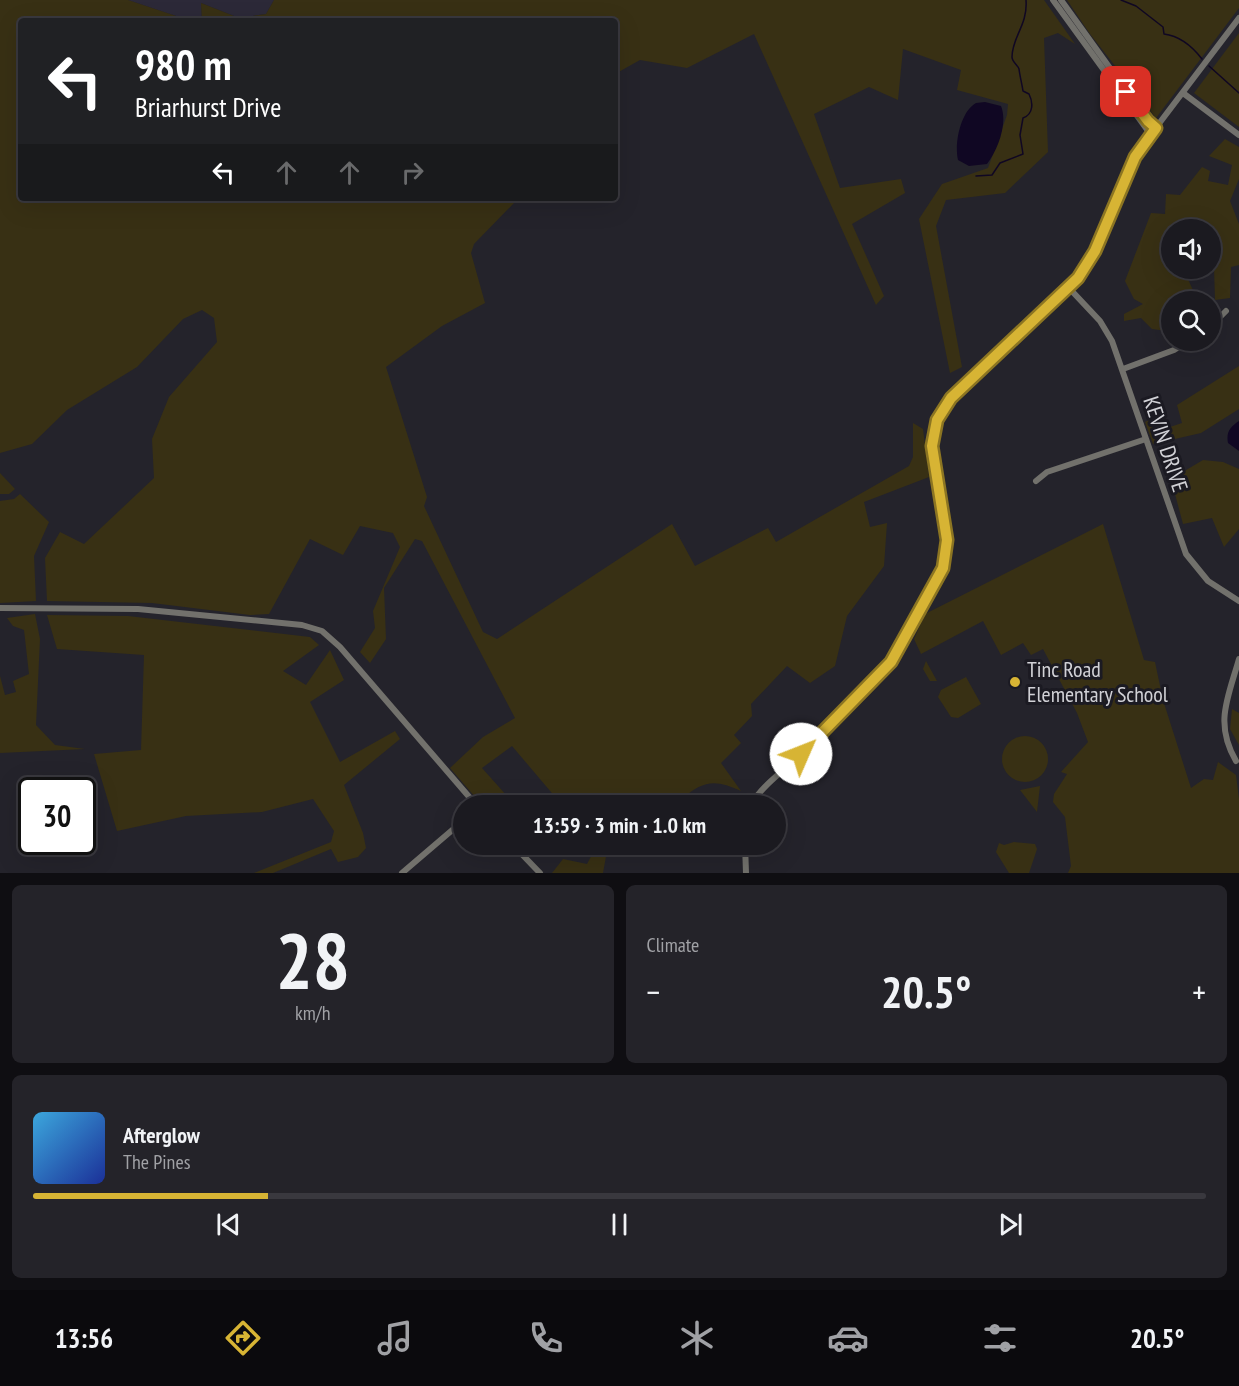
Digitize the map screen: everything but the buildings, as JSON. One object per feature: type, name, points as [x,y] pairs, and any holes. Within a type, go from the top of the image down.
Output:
[{"type":"street","points":[[1053,0],[1151,135]]},
{"type":"street","points":[[1060,0],[1137,106],[1156,128]]},
{"type":"street","points":[[761,795],[880,675],[905,642],[940,574],[946,556],[945,521],[932,449],[934,430],[941,412],[956,392],[1069,288],[1092,256],[1132,164],[1156,128],[1239,18]]},
{"type":"street","points":[[1183,93],[1239,135]]},
{"type":"street","name":"KEVIN DRIVE","points":[[1069,288],[1100,321],[1123,369],[1186,554],[1208,581],[1239,601]]},
{"type":"street","points":[[1221,316],[1226,311]]},
{"type":"street","points":[[1123,369],[1171,351]]},
{"type":"street","points":[[1036,481],[1047,472],[1146,439]]},
{"type":"street","points":[[0,608],[138,609],[316,628],[340,646],[468,795]]},
{"type":"street","points":[[1236,761],[1225,740],[1223,724],[1239,659]]},
{"type":"street","points":[[402,873],[453,829]]},
{"type":"street","points":[[523,855],[540,873]]},
{"type":"street","points":[[745,855],[746,873]]},
{"type":"shaded area","points":[[0,0],[128,0],[182,18],[18,18],[18,201],[514,201],[474,244],[471,253],[485,303],[442,326],[386,367],[427,497],[424,506],[483,632],[497,639],[672,524],[695,566],[768,528],[776,542],[909,466],[913,457],[913,423],[923,429],[929,477],[864,502],[870,527],[887,523],[884,566],[847,616],[835,666],[810,683],[787,666],[751,704],[752,716],[734,735],[741,743],[721,763],[741,791],[710,783],[687,795],[554,795],[512,746],[482,768],[506,795],[473,795],[450,768],[483,737],[515,718],[422,541],[415,539],[384,588],[386,639],[370,663],[360,652],[375,628],[373,611],[400,547],[393,533],[360,526],[343,555],[310,539],[269,614],[250,615],[152,603],[47,601],[45,558],[60,532],[84,544],[154,478],[152,439],[169,397],[217,342],[214,318],[202,310],[183,319],[137,367],[67,410],[32,444],[0,453]]},
{"type":"shaded area","points":[[128,0],[274,0],[266,14],[239,18],[201,3],[202,18],[182,18]]},
{"type":"shaded area","points":[[274,0],[1044,0],[1075,44],[1058,33],[1044,38],[1048,152],[1005,193],[946,200],[936,226],[962,367],[950,373],[919,219],[942,184],[988,168],[1007,115],[1008,104],[957,90],[961,70],[903,49],[898,100],[869,87],[814,114],[840,188],[901,179],[905,193],[852,224],[884,296],[876,305],[754,34],[687,68],[640,60],[618,72],[618,18],[239,18],[266,14]]},
{"type":"shaded area","points":[[1067,0],[1239,0],[1239,8],[1156,118],[1090,34]]},
{"type":"shaded area","points":[[201,3],[239,18],[202,18]]},
{"type":"shaded area","points":[[1239,33],[1239,127],[1194,93]]},
{"type":"shaded area","points":[[985,102],[1001,106],[1003,128],[1001,136],[987,164],[969,166],[958,160],[957,145],[960,128],[971,107],[976,103]]},
{"type":"shaded area","points":[[1225,139],[1239,147],[1239,179],[1230,201],[1239,224],[1239,265],[1231,267],[1230,298],[1221,299],[1221,291],[1215,291],[1214,279],[1221,279],[1221,219],[1161,219],[1161,279],[1188,279],[1193,291],[1161,291],[1161,330],[1152,329],[1141,318],[1124,321],[1124,314],[1143,304],[1134,299],[1125,281],[1151,213],[1165,214],[1166,194],[1180,195],[1202,167],[1210,171],[1208,181],[1228,185],[1232,165],[1209,156]]},
{"type":"shaded area","points":[[1239,366],[1239,409],[1201,433],[1153,444],[1145,422],[1151,419],[1155,432],[1182,423],[1177,405]]},
{"type":"shaded area","points":[[1239,421],[1239,451],[1228,443],[1228,436],[1229,430]]},
{"type":"shaded area","points":[[1203,460],[1223,462],[1239,469],[1239,529],[1224,547],[1212,518],[1183,524],[1171,479]]},
{"type":"shaded area","points":[[0,473],[15,489],[9,494],[0,494]]},
{"type":"shaded area","points":[[20,494],[49,522],[34,556],[36,601],[0,603],[0,501],[14,499]]},
{"type":"shaded area","points":[[1103,524],[1144,660],[1155,662],[1163,700],[1191,788],[1204,779],[1213,780],[1218,762],[1236,775],[1239,799],[1239,873],[1068,873],[1071,866],[1065,817],[1053,802],[1054,794],[1067,774],[1061,772],[1088,742],[1077,713],[1043,649],[1031,655],[1023,643],[1001,655],[983,621],[921,654],[914,639],[925,614]]},
{"type":"shaded area","points":[[35,614],[40,639],[36,725],[55,745],[85,749],[0,753],[0,676],[5,695],[16,692],[13,681],[29,674],[24,630],[13,626],[7,618]]},
{"type":"shaded area","points":[[47,615],[128,616],[310,637],[319,645],[283,671],[306,685],[330,650],[344,680],[310,702],[340,762],[395,731],[400,739],[344,785],[363,833],[366,848],[358,857],[338,862],[331,849],[273,873],[254,873],[331,842],[334,831],[313,799],[262,812],[186,816],[117,831],[94,754],[141,750],[144,655],[57,649]]},
{"type":"shaded area","points":[[926,661],[937,681],[930,681],[923,669]]},
{"type":"shaded area","points":[[966,677],[981,704],[958,718],[951,717],[938,697],[941,690]]},
{"type":"shaded area","points":[[1232,709],[1239,713],[1239,745],[1230,729]]},
{"type":"shaded area","points":[[1030,736],[1042,742],[1047,750],[1047,768],[1042,776],[1034,781],[1020,782],[1012,779],[1005,772],[1002,754],[1005,746],[1012,739]]},
{"type":"shaded area","points":[[1040,786],[1037,812],[1020,790]]},
{"type":"shaded area","points":[[1014,842],[1035,844],[1037,849],[1029,873],[1009,873],[996,852],[999,843],[1004,845]]},
{"type":"shaded area","points":[[592,855],[606,855],[603,873],[552,873],[563,859],[587,864]]},
{"type":"waterway","points":[[976,176],[992,175],[1000,163],[1023,154],[1020,135],[1023,118],[1031,111],[1032,104],[1029,94],[1023,91],[1019,69],[1012,57],[1014,43],[1025,17],[1026,0]]},
{"type":"waterway","points":[[1121,0],[1136,6],[1163,27],[1164,34],[1185,42],[1202,59]]},
{"type":"waterway","points":[[1209,66],[1239,93]]},
{"type":"place","name":"Tinc Road Elementary School","points":[[1015,682]]},
{"type":"route","points":[[801,754],[891,662],[907,639],[937,580],[947,551],[942,505],[932,452],[937,420],[951,398],[1069,288],[1089,262],[1132,164],[1139,150],[1156,128],[1126,92]]}]
